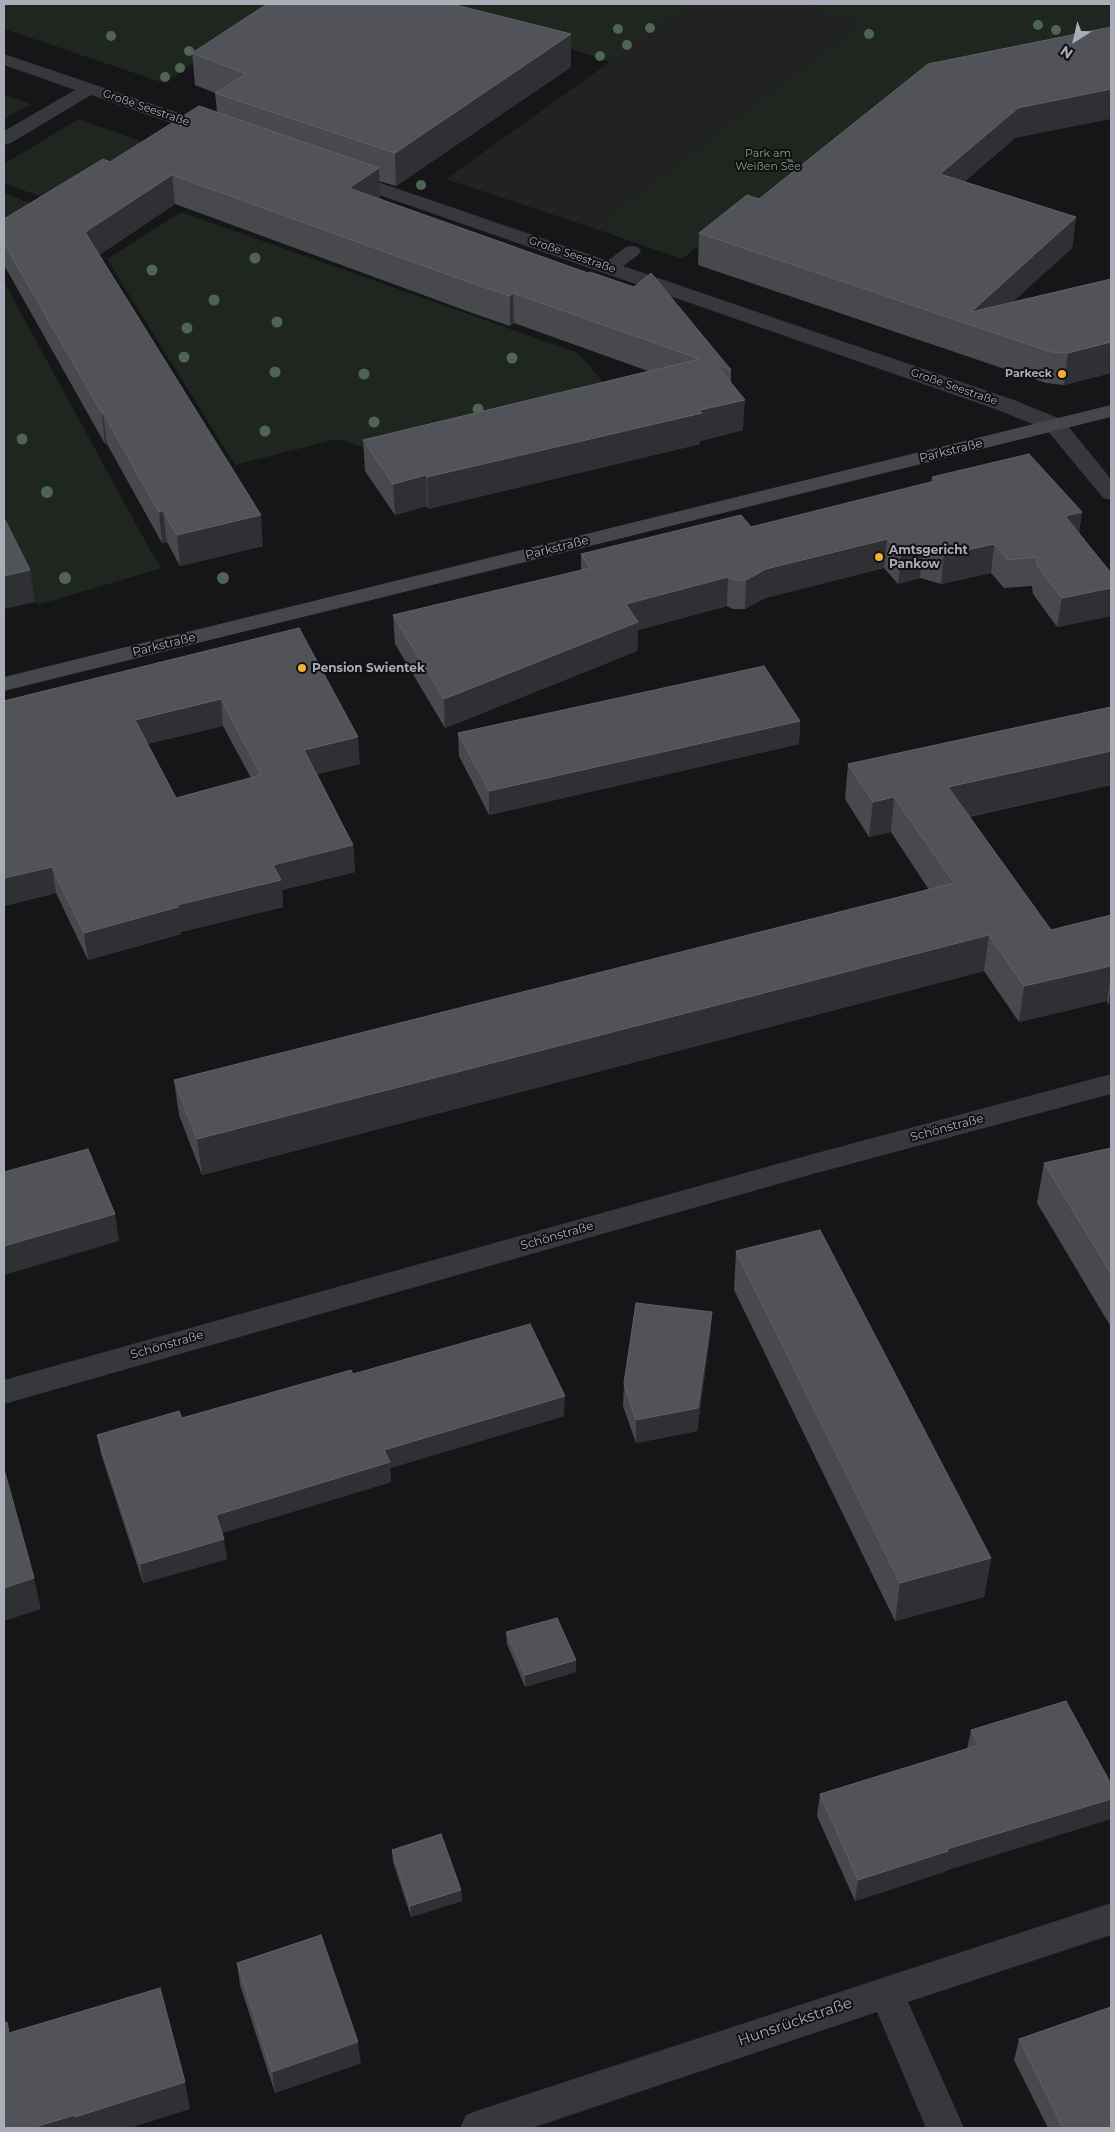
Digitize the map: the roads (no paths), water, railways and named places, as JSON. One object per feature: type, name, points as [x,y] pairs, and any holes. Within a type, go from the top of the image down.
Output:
[{"type":"street","name":"Große Seestraße","points":[[4,60],[231,138]]},
{"type":"street","points":[[4,140],[89,89]]},
{"type":"street","name":"Große Seestraße","points":[[325,170],[1006,405],[1055,425],[1111,493]]},
{"type":"street","name":"Parkstraße","points":[[4,684],[1111,411]]},
{"type":"street","name":"Schönstraße","points":[[4,1392],[804,1167],[1111,1084]]},
{"type":"street","name":"Hunsrückstraße","points":[[479,2128],[1111,1919]]},
{"type":"street","points":[[886,1992],[945,2128]]},
{"type":"lane","points":[[609,268],[632,251]]},
{"type":"place","name":"Parkeck","points":[[1062,374]]},
{"type":"place","name":"Amtsgericht Pankow","points":[[879,557]]},
{"type":"place","name":"Pension Swientek","points":[[302,668]]},
{"type":"park label","name":"Park am Weißen See","points":[[768,160]]}]
